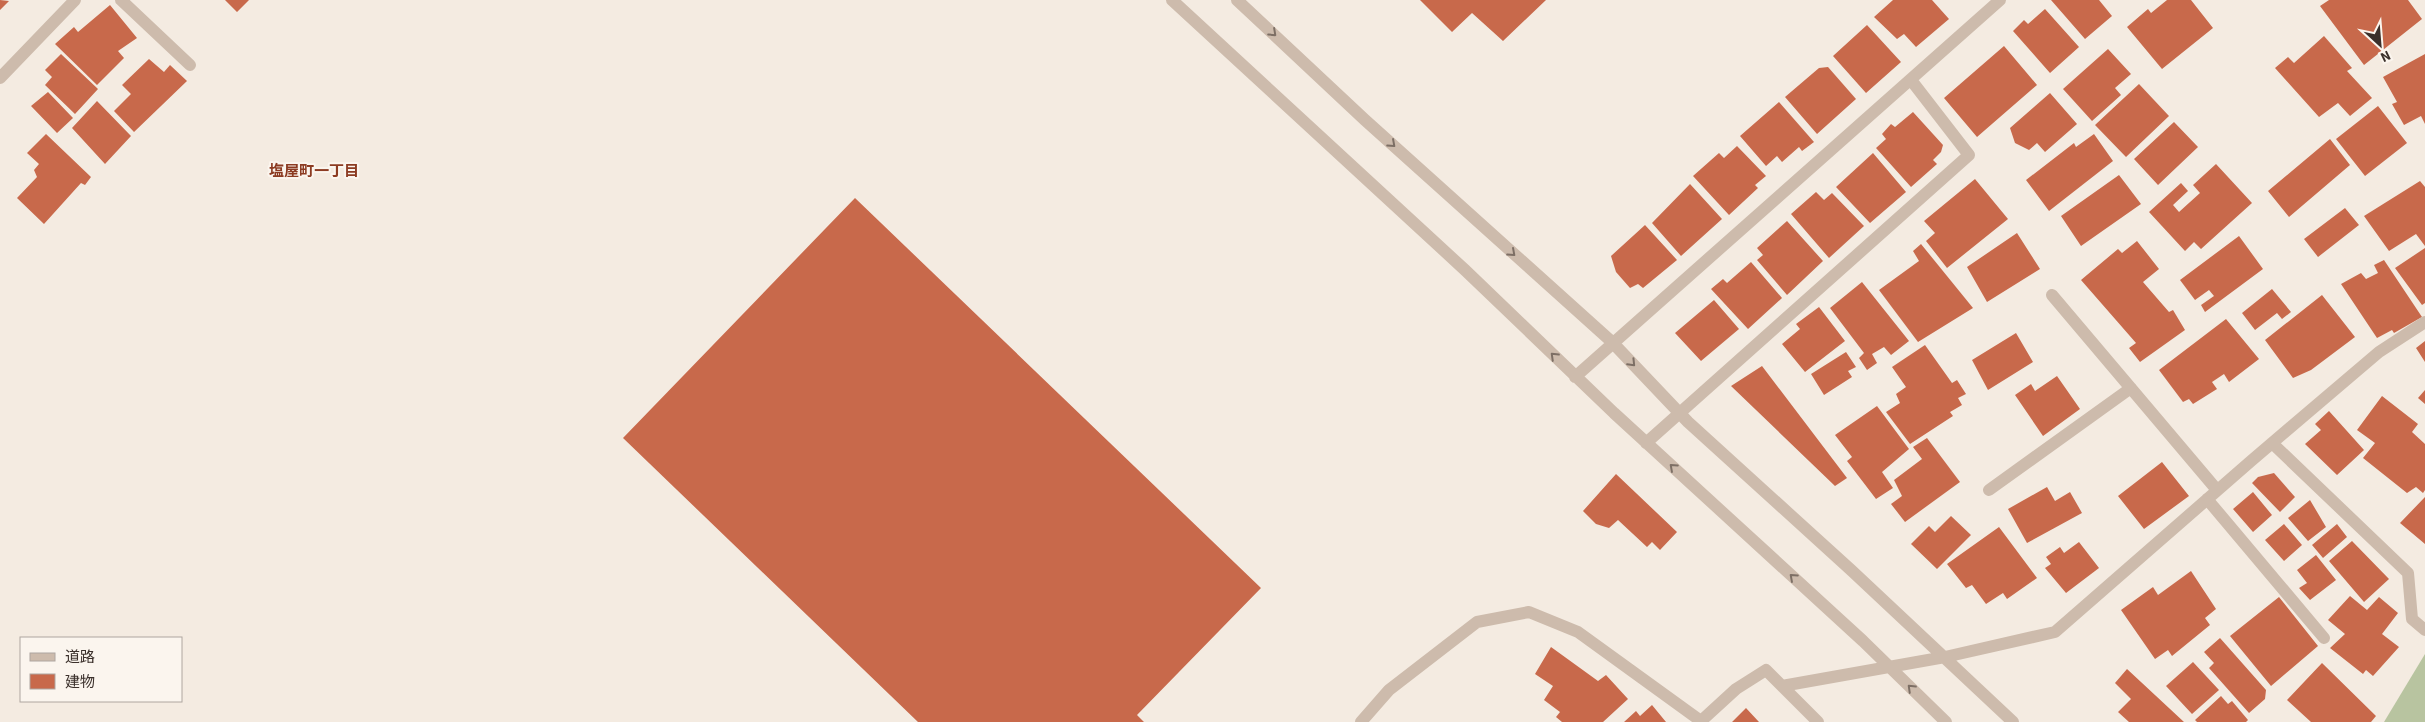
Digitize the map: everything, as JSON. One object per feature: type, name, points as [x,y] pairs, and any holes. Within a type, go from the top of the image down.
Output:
[{"type":"street","points":[[0,78],[75,0]]},
{"type":"street","points":[[121,0],[190,65]]},
{"type":"street","points":[[1172,0],[1465,270],[1575,377],[1946,722]]},
{"type":"street","points":[[1237,0],[1365,120],[1612,342],[1680,413],[2013,722]]},
{"type":"street","points":[[1575,377],[1612,342],[2000,0]]},
{"type":"street","points":[[1646,443],[1969,155],[1911,80]]},
{"type":"street","points":[[2052,295],[2131,388],[2324,638]]},
{"type":"street","points":[[1782,686],[1944,657],[2056,632],[2379,352],[2425,322]]},
{"type":"street","points":[[1989,490],[2131,388]]},
{"type":"street","points":[[2272,443],[2408,572],[2412,619],[2425,630]]},
{"type":"street","points":[[1361,722],[1389,690],[1477,622],[1529,612],[1578,632],[1700,722],[1736,689],[1766,670],[1818,722]]},
{"type":"green space","points":[[2425,654],[2425,722],[2384,722]]},
{"type":"building","points":[[0,0],[9,1],[0,10]]},
{"type":"building","points":[[225,0],[249,0],[237,12]]},
{"type":"building","points":[[1420,0],[1546,0],[1503,41],[1472,13],[1452,32]]},
{"type":"building","points":[[1893,0],[1932,0],[1949,19],[1916,47],[1904,34],[1897,39],[1874,17]]},
{"type":"building","points":[[2051,0],[2099,0],[2112,16],[2085,39]]},
{"type":"building","points":[[2167,0],[2191,0],[2213,28],[2162,69],[2127,27],[2148,9],[2151,13]]},
{"type":"building","points":[[2329,0],[2408,0],[2422,19],[2364,65],[2320,6]]},
{"type":"building","points":[[110,5],[137,38],[118,51],[124,58],[97,85],[55,44],[74,27],[78,32]]},
{"type":"building","points":[[2045,9],[2079,47],[2050,73],[2013,31],[2024,20],[2028,24]]},
{"type":"building","points":[[1867,25],[1901,62],[1866,93],[1833,56]]},
{"type":"building","points":[[2324,36],[2352,68],[2347,71],[2372,98],[2350,116],[2338,103],[2319,117],[2275,68],[2288,57],[2294,63]]},
{"type":"building","points":[[2004,46],[2037,85],[1977,137],[1944,98]]},
{"type":"building","points":[[2108,49],[2131,74],[2115,88],[2121,95],[2092,121],[2063,89]]},
{"type":"building","points":[[61,54],[98,89],[75,114],[45,85],[52,77],[45,70]]},
{"type":"building","points":[[2425,54],[2425,124],[2421,116],[2404,125],[2392,104],[2397,102],[2383,77]]},
{"type":"building","points":[[149,59],[164,72],[170,65],[187,81],[134,132],[114,111],[131,94],[122,85]]},
{"type":"building","points":[[1828,67],[1856,99],[1817,134],[1785,97],[1819,68]]},
{"type":"building","points":[[2139,84],[2169,116],[2126,157],[2095,125]]},
{"type":"building","points":[[48,92],[73,118],[57,133],[31,106]]},
{"type":"building","points":[[2050,93],[2077,124],[2045,152],[2037,143],[2029,150],[2015,143],[2010,128]]},
{"type":"building","points":[[97,101],[131,136],[105,164],[72,128]]},
{"type":"building","points":[[1779,102],[1814,142],[1802,151],[1799,147],[1782,162],[1777,156],[1766,166],[1740,136]]},
{"type":"building","points":[[2378,106],[2407,143],[2365,176],[2336,139]]},
{"type":"building","points":[[1913,112],[1943,145],[1941,152],[1933,160],[1937,164],[1911,187],[1876,148],[1886,139],[1882,134],[1891,124],[1895,127]]},
{"type":"building","points":[[2174,122],[2198,147],[2158,185],[2134,159]]},
{"type":"building","points":[[46,134],[91,177],[85,185],[81,183],[44,224],[17,198],[37,177],[34,170],[39,164],[27,153]]},
{"type":"building","points":[[2094,134],[2113,161],[2049,211],[2026,180],[2074,143],[2076,147]]},
{"type":"building","points":[[2330,139],[2350,165],[2289,217],[2268,191]]},
{"type":"building","points":[[1737,146],[1766,176],[1755,185],[1758,188],[1729,215],[1693,176],[1719,153],[1724,158]]},
{"type":"building","points":[[1873,153],[1906,192],[1870,223],[1836,187]]},
{"type":"building","points":[[2216,164],[2252,203],[2201,249],[2194,242],[2185,251],[2149,212],[2181,183],[2188,191],[2173,205],[2179,212],[2200,193],[2193,185]]},
{"type":"building","points":[[2119,175],[2141,204],[2081,246],[2061,216]]},
{"type":"building","points":[[1975,179],[2008,219],[1947,268],[1926,241],[1935,233],[1924,221]]},
{"type":"building","points":[[2420,181],[2425,187],[2425,246],[2416,234],[2389,251],[2364,216]]},
{"type":"building","points":[[1690,184],[1722,219],[1681,256],[1652,223]]},
{"type":"building","points":[[1816,192],[1824,200],[1832,193],[1864,226],[1829,258],[1791,214]]},
{"type":"building","points":[[855,198],[1261,588],[1137,715],[1144,722],[918,722],[623,438]]},
{"type":"building","points":[[2345,208],[2359,225],[2318,257],[2304,239]]},
{"type":"building","points":[[1787,221],[1823,261],[1787,295],[1757,260],[1763,255],[1757,248]]},
{"type":"building","points":[[1645,225],[1677,260],[1643,288],[1638,284],[1630,288],[1616,272],[1611,256]]},
{"type":"building","points":[[2017,233],[2040,269],[1987,302],[1967,267]]},
{"type":"building","points":[[2239,236],[2263,269],[2205,312],[2201,305],[2214,296],[2209,290],[2195,300],[2180,280]]},
{"type":"building","points":[[2137,241],[2159,269],[2143,282],[2169,312],[2173,310],[2185,330],[2140,362],[2129,348],[2136,343],[2081,280],[2118,249],[2122,253]]},
{"type":"building","points":[[1921,244],[1973,308],[1918,342],[1879,290],[1919,261],[1913,251]]},
{"type":"building","points":[[2425,248],[2425,303],[2422,305],[2395,268]]},
{"type":"building","points":[[2384,260],[2422,317],[2394,333],[2392,330],[2377,338],[2341,284],[2361,273],[2366,279],[2378,273],[2374,265]]},
{"type":"building","points":[[1751,262],[1782,298],[1748,329],[1711,289],[1723,279],[1727,283]]},
{"type":"building","points":[[1862,282],[1909,341],[1891,355],[1884,347],[1872,354],[1877,363],[1867,370],[1859,358],[1864,353],[1830,308]]},
{"type":"building","points":[[2272,289],[2291,312],[2282,319],[2277,313],[2255,330],[2242,313]]},
{"type":"building","points":[[2322,295],[2355,337],[2311,370],[2293,378],[2265,340]]},
{"type":"building","points":[[1714,300],[1739,329],[1701,361],[1675,333]]},
{"type":"building","points":[[1819,307],[1845,341],[1805,372],[1782,344],[1800,329],[1796,324]]},
{"type":"building","points":[[2226,319],[2259,359],[2229,382],[2224,374],[2212,382],[2217,389],[2193,404],[2189,399],[2183,402],[2159,370]]},
{"type":"building","points":[[2016,333],[2033,362],[1988,390],[1972,360]]},
{"type":"building","points":[[2425,341],[2425,362],[2416,348]]},
{"type":"building","points":[[1925,345],[1952,383],[1957,380],[1966,394],[1958,398],[1962,405],[1950,412],[1953,416],[1910,444],[1886,412],[1900,403],[1896,394],[1906,387],[1892,367]]},
{"type":"building","points":[[1846,352],[1856,367],[1848,371],[1852,377],[1824,395],[1811,374]]},
{"type":"building","points":[[1762,366],[1847,478],[1835,486],[1731,386]]},
{"type":"building","points":[[2057,376],[2080,409],[2043,436],[2015,395],[2031,384],[2035,391]]},
{"type":"building","points":[[2425,390],[2425,404],[2418,398]]},
{"type":"building","points":[[2382,396],[2418,424],[2412,432],[2425,444],[2425,490],[2423,493],[2416,487],[2407,493],[2363,458],[2375,443],[2357,430]]},
{"type":"building","points":[[1877,406],[1909,449],[1882,472],[1893,488],[1876,499],[1847,461],[1852,457],[1835,435]]},
{"type":"building","points":[[2329,411],[2364,450],[2337,475],[2305,444],[2321,430],[2315,424]]},
{"type":"building","points":[[1927,438],[1960,482],[1905,522],[1891,504],[1902,496],[1894,480],[1922,459],[1913,447]]},
{"type":"building","points":[[2162,462],[2189,496],[2144,529],[2118,496]]},
{"type":"building","points":[[2274,473],[2295,497],[2280,512],[2252,483],[2258,477]]},
{"type":"building","points":[[1616,474],[1677,532],[1660,550],[1652,542],[1647,547],[1618,520],[1609,528],[1596,524],[1583,511]]},
{"type":"building","points":[[2047,487],[2055,501],[2070,492],[2082,513],[2027,543],[2008,509]]},
{"type":"building","points":[[2253,492],[2272,515],[2253,532],[2233,509]]},
{"type":"building","points":[[2425,497],[2425,544],[2400,523]]},
{"type":"building","points":[[2310,500],[2326,527],[2308,541],[2288,518]]},
{"type":"building","points":[[1951,516],[1971,535],[1937,569],[1911,544],[1929,526],[1935,532]]},
{"type":"building","points":[[2284,524],[2302,545],[2284,561],[2265,540]]},
{"type":"building","points":[[2337,524],[2347,537],[2323,558],[2312,545]]},
{"type":"building","points":[[1999,527],[2037,578],[2007,599],[2003,593],[1986,604],[1972,585],[1966,588],[1947,564]]},
{"type":"building","points":[[2352,541],[2389,579],[2364,602],[2329,561]]},
{"type":"building","points":[[2079,542],[2099,568],[2066,593],[2045,568],[2051,564],[2046,557],[2060,547],[2064,553]]},
{"type":"building","points":[[2316,555],[2336,580],[2310,600],[2299,588],[2307,583],[2297,570]]},
{"type":"building","points":[[2191,571],[2216,609],[2205,618],[2210,625],[2172,656],[2168,650],[2155,659],[2121,610],[2153,587],[2158,595]]},
{"type":"building","points":[[2350,596],[2367,610],[2379,597],[2398,613],[2382,634],[2399,647],[2373,676],[2366,670],[2363,674],[2330,648],[2345,634],[2328,620]]},
{"type":"building","points":[[2279,597],[2318,646],[2271,686],[2230,636]]},
{"type":"building","points":[[2220,638],[2266,690],[2265,699],[2249,713],[2209,668],[2214,663],[2204,652]]},
{"type":"building","points":[[1551,647],[1598,681],[1606,675],[1628,699],[1603,722],[1562,722],[1556,717],[1560,712],[1544,700],[1553,686],[1535,674]]},
{"type":"building","points":[[2193,662],[2219,690],[2192,714],[2166,686]]},
{"type":"building","points":[[2322,663],[2376,716],[2371,722],[2311,722],[2287,700]]},
{"type":"building","points":[[2127,669],[2184,722],[2129,722],[2118,712],[2131,699],[2115,683]]},
{"type":"building","points":[[2221,696],[2228,704],[2232,701],[2248,720],[2246,722],[2197,722],[2195,720]]},
{"type":"building","points":[[1652,705],[1666,722],[1624,722],[1636,711],[1640,716]]},
{"type":"building","points":[[1746,708],[1759,722],[1732,722]]},
{"type":"district","name":"塩屋町一丁目","points":[[314,171]]}]
